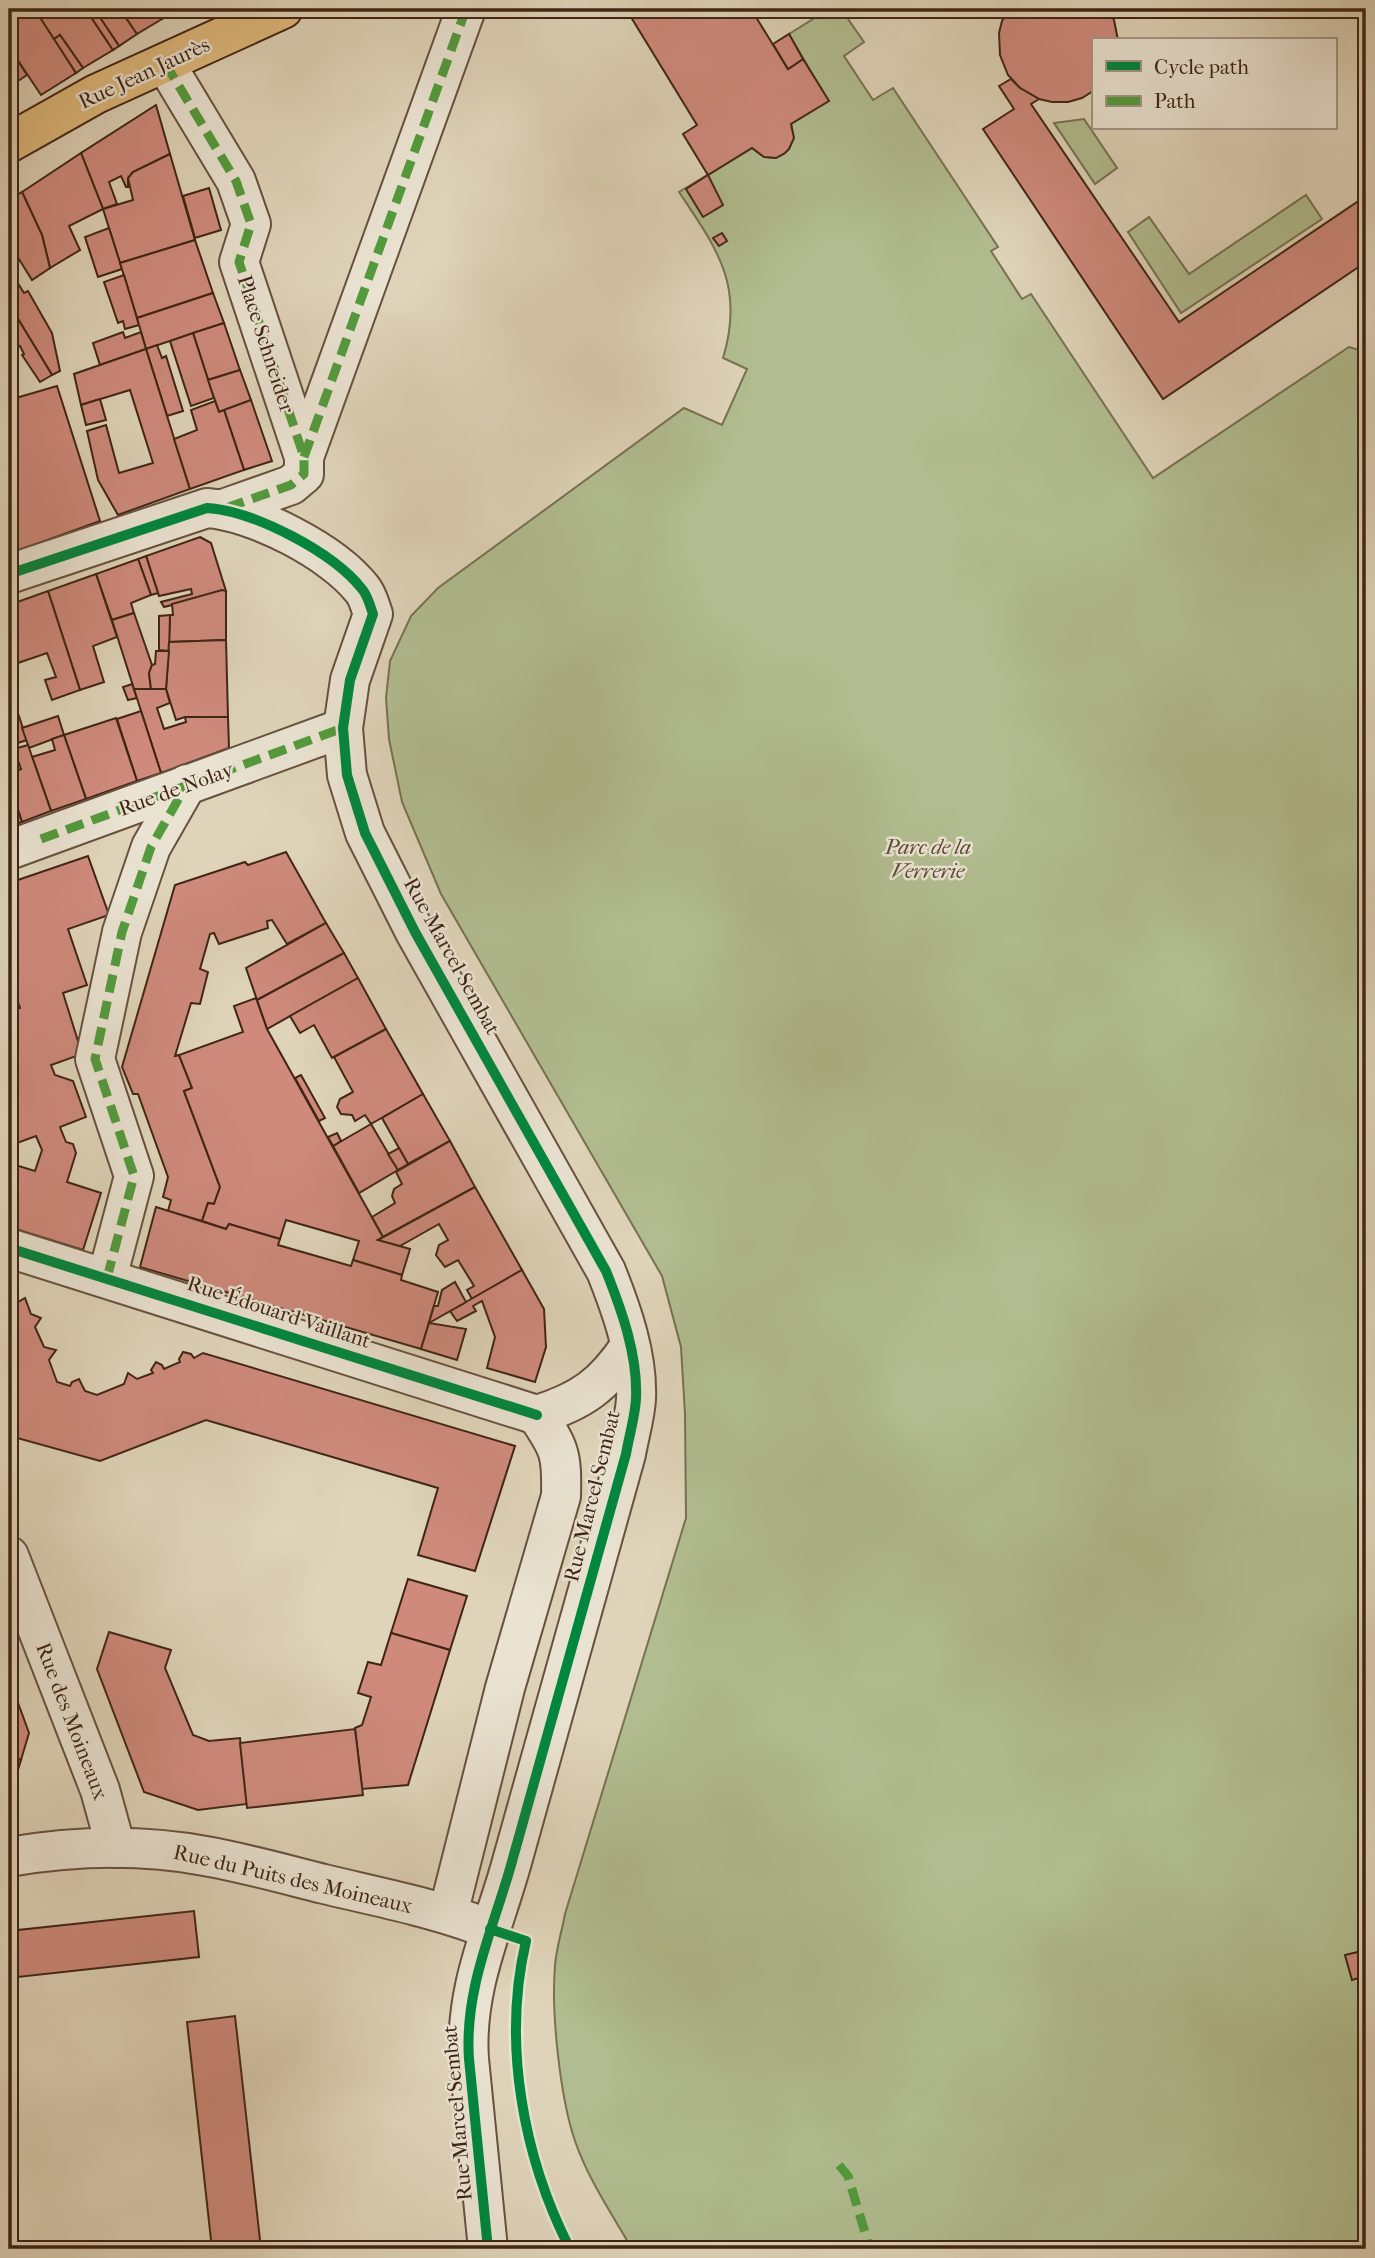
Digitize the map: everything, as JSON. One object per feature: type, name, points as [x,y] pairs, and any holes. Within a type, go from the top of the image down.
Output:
[{"type":"main road","name":"Rue Jean Jaurès","points":[[9,143],[96,94],[283,9]]},
{"type":"street","points":[[9,574],[186,513],[207,508],[223,509],[292,485],[304,474],[304,457],[466,9]]},
{"type":"street","name":"Place Schneider","points":[[165,63],[236,181],[251,224],[239,262],[304,457]]},
{"type":"street","name":"Rue Marcel Sembat","points":[[223,509],[289,533],[338,566],[363,590],[368,600],[373,614],[351,680],[343,728],[347,775],[365,833],[415,932],[606,1271],[621,1310],[630,1346],[636,1399],[626,1454],[469,2008],[467,2032],[488,2249]]},
{"type":"street","name":"Rue de Nolay","points":[[25,844],[343,728]]},
{"type":"street","points":[[107,1278],[134,1176],[95,1059],[126,919],[151,847],[187,784]]},
{"type":"street","name":"Rue Édouard Vaillant","points":[[9,1248],[537,1415]]},
{"type":"street","name":"Rue Marcel Sembat","points":[[448,1914],[505,1688],[561,1496],[562,1465],[556,1444],[537,1415],[576,1401],[599,1385],[616,1367],[630,1346]]},
{"type":"street","name":"Rue des Moineaux","points":[[9,1556],[100,1790],[116,1847]]},
{"type":"street","name":"Rue du Puits des Moineaux","points":[[9,1857],[42,1851],[116,1847],[157,1849],[205,1856],[448,1914],[490,1929]]},
{"type":"green space","name":"Parc de la Verrerie","points":[[829,9],[841,9],[864,42],[844,56],[873,100],[893,88],[998,247],[991,251],[1022,299],[1031,294],[1153,478],[1349,347],[1366,352],[1366,2249],[632,2249],[587,2169],[570,2123],[561,2078],[556,2030],[556,1960],[565,1914],[686,1518],[681,1347],[662,1276],[441,894],[402,802],[389,739],[386,698],[390,661],[411,616],[438,588],[684,408],[722,425],[747,369],[723,358],[731,310],[724,269],[705,232],[679,192],[752,148],[768,157],[783,155],[788,150],[793,134],[791,124],[828,101],[789,34]]},
{"type":"green space","points":[[1084,119],[1117,168],[1095,184],[1054,123]]},
{"type":"green space","points":[[1306,195],[1322,219],[1181,313],[1128,232],[1149,217],[1189,274]]},
{"type":"building","points":[[9,9],[36,9],[76,73],[41,95],[9,47]]},
{"type":"building","points":[[46,9],[94,9],[97,13],[91,17],[113,50],[83,68],[60,35],[54,39],[41,19],[49,14]]},
{"type":"building","points":[[94,9],[120,9],[137,34],[119,46]]},
{"type":"building","points":[[120,9],[155,9],[162,19],[137,34]]},
{"type":"building","points":[[155,9],[178,9],[162,19]]},
{"type":"building","points":[[626,9],[751,9],[788,69],[803,59],[829,101],[791,124],[794,138],[785,153],[776,158],[764,157],[752,148],[708,175],[683,134],[697,125]]},
{"type":"building","points":[[1009,9],[1107,9],[1114,20],[1118,38],[1092,38],[1092,92],[1068,102],[1052,102],[1039,99],[1020,88],[1008,75],[1000,55],[999,33]]},
{"type":"building","points":[[97,13],[119,46],[113,50],[91,17]]},
{"type":"building","points":[[789,34],[803,59],[788,69],[773,44]]},
{"type":"building","points":[[60,35],[83,68],[76,73],[54,39]]},
{"type":"building","points":[[9,47],[27,75],[9,87]]},
{"type":"building","points":[[1011,79],[1039,99],[1031,104],[1179,322],[1366,196],[1366,262],[1163,399],[983,129],[1014,109],[999,86]]},
{"type":"building","points":[[156,105],[170,154],[133,172],[128,178],[128,187],[121,176],[109,182],[117,204],[103,209],[81,153]]},
{"type":"building","points":[[81,153],[103,209],[69,226],[80,250],[50,268],[42,235],[22,192]]},
{"type":"building","points":[[170,154],[195,240],[120,263],[103,209],[133,200],[128,178],[133,172]]},
{"type":"building","points":[[708,175],[723,205],[703,217],[686,189]]},
{"type":"building","points":[[209,188],[221,230],[195,238],[183,196]]},
{"type":"building","points":[[22,192],[42,235],[50,268],[32,280],[9,243],[9,200]]},
{"type":"building","points":[[109,228],[122,269],[98,277],[85,237]]},
{"type":"building","points":[[722,233],[727,241],[719,246],[713,238]]},
{"type":"building","points":[[195,240],[213,293],[137,318],[120,263]]},
{"type":"building","points":[[9,269],[24,293],[28,291],[52,333],[60,371],[52,375],[9,304]]},
{"type":"building","points":[[124,275],[139,325],[125,329],[123,321],[118,323],[104,282]]},
{"type":"building","points":[[213,293],[224,323],[146,349],[137,318]]},
{"type":"building","points":[[9,304],[52,375],[40,382],[22,355],[24,354],[20,346],[9,353]]},
{"type":"building","points":[[224,323],[240,370],[208,380],[193,333]]},
{"type":"building","points":[[123,332],[125,338],[141,332],[146,349],[100,365],[93,343]]},
{"type":"building","points":[[193,333],[214,398],[191,406],[170,341]]},
{"type":"building","points":[[157,345],[162,358],[166,356],[183,411],[167,416],[146,349]]},
{"type":"building","points":[[146,349],[190,489],[118,515],[98,480],[87,431],[106,425],[119,473],[153,463],[130,390],[81,405],[74,374]]},
{"type":"building","points":[[240,370],[251,400],[219,412],[208,380]]},
{"type":"building","points":[[57,386],[100,521],[9,554],[9,400]]},
{"type":"building","points":[[100,399],[106,420],[86,425],[81,405]]},
{"type":"building","points":[[251,400],[272,461],[244,470],[224,410]]},
{"type":"building","points":[[215,401],[219,412],[224,410],[244,470],[190,489],[174,439],[197,430],[191,410]]},
{"type":"building","points":[[200,537],[211,543],[226,591],[164,607],[161,602],[192,594],[191,589],[159,596],[146,556]]},
{"type":"building","points":[[146,556],[158,593],[151,595],[138,559]]},
{"type":"building","points":[[138,559],[151,595],[131,603],[134,613],[112,620],[96,574]]},
{"type":"building","points":[[96,574],[117,637],[93,646],[104,682],[80,690],[48,591]]},
{"type":"building","points":[[48,591],[80,690],[52,700],[45,680],[56,677],[47,653],[9,666],[9,605]]},
{"type":"building","points":[[226,591],[226,640],[169,642],[172,604]]},
{"type":"building","points":[[134,613],[152,665],[149,673],[151,689],[134,689],[112,620]]},
{"type":"building","points":[[170,615],[169,651],[159,650],[159,616]]},
{"type":"building","points":[[226,640],[228,717],[185,717],[176,720],[166,689],[169,642]]},
{"type":"building","points":[[156,651],[169,651],[166,689],[151,689],[149,673],[155,664]]},
{"type":"building","points":[[132,684],[137,698],[128,700],[123,687]]},
{"type":"building","points":[[9,687],[27,740],[11,745],[9,739]]},
{"type":"building","points":[[134,689],[166,689],[170,703],[157,708],[164,729],[186,722],[185,717],[228,717],[229,748],[161,773]]},
{"type":"building","points":[[141,711],[161,773],[137,781],[117,719]]},
{"type":"building","points":[[58,716],[64,735],[29,748],[22,728]]},
{"type":"building","points":[[116,718],[137,781],[86,799],[64,735]]},
{"type":"building","points":[[64,735],[86,799],[51,811],[32,757],[55,750],[52,739]]},
{"type":"building","points":[[28,745],[51,811],[22,822],[9,784],[9,773],[21,769],[14,749]]},
{"type":"building","points":[[9,784],[22,822],[9,826]]},
{"type":"building","points":[[286,852],[326,923],[287,944],[272,920],[267,921],[268,928],[219,944],[214,933],[210,934],[200,969],[208,972],[200,1004],[191,1003],[175,1056],[179,1055],[192,1088],[184,1091],[220,1187],[214,1204],[208,1203],[202,1221],[168,1211],[171,1200],[163,1197],[168,1177],[138,1094],[133,1094],[122,1067],[175,885]]},
{"type":"building","points":[[88,856],[109,915],[68,929],[87,985],[63,993],[82,1054],[51,1065],[55,1075],[73,1081],[86,1117],[60,1127],[66,1142],[73,1144],[76,1153],[67,1182],[101,1193],[83,1250],[9,1227],[9,1163],[35,1171],[42,1150],[36,1136],[17,1143],[9,1120],[9,1080],[14,1078],[9,1061],[9,1012],[20,1008],[9,977],[9,883]]},
{"type":"building","points":[[326,923],[344,953],[257,1000],[246,968]]},
{"type":"building","points":[[344,953],[358,978],[267,1029],[257,1000]]},
{"type":"building","points":[[358,978],[386,1029],[332,1058],[314,1025],[300,1033],[290,1016]]},
{"type":"building","points":[[256,998],[267,1029],[383,1237],[378,1240],[410,1249],[402,1275],[353,1260],[359,1241],[286,1220],[280,1239],[229,1224],[226,1229],[202,1221],[208,1203],[214,1204],[220,1187],[184,1091],[192,1088],[179,1055],[243,1032],[234,1006]]},
{"type":"building","points":[[386,1029],[423,1094],[371,1124],[365,1115],[355,1121],[352,1115],[341,1114],[337,1107],[340,1099],[353,1092],[334,1057]]},
{"type":"building","points":[[301,1075],[325,1118],[319,1121],[295,1078]]},
{"type":"building","points":[[423,1094],[450,1141],[408,1164],[382,1118]]},
{"type":"building","points":[[371,1124],[398,1170],[359,1193],[333,1146]]},
{"type":"building","points":[[337,1133],[341,1141],[333,1146],[328,1137]]},
{"type":"building","points":[[450,1141],[475,1187],[383,1237],[372,1217],[395,1203],[392,1196],[394,1189],[402,1184],[396,1172]]},
{"type":"building","points":[[399,1148],[408,1164],[398,1170],[388,1154]]},
{"type":"building","points":[[475,1187],[522,1270],[472,1299],[467,1290],[474,1286],[458,1260],[445,1267],[436,1255],[439,1245],[448,1240],[439,1224],[400,1246],[378,1240]]},
{"type":"building","points":[[156,1207],[226,1229],[229,1224],[280,1239],[278,1245],[351,1266],[353,1260],[402,1275],[401,1280],[438,1292],[421,1349],[140,1267]]},
{"type":"building","points":[[522,1270],[544,1309],[546,1347],[535,1382],[487,1368],[495,1337],[482,1301],[473,1306],[476,1311],[457,1321],[450,1311]]},
{"type":"building","points":[[455,1282],[466,1302],[429,1323],[434,1306],[438,1306],[442,1290]]},
{"type":"building","points":[[9,1297],[18,1302],[25,1298],[31,1314],[41,1318],[35,1327],[44,1347],[56,1350],[49,1360],[57,1382],[70,1386],[79,1379],[85,1391],[97,1395],[124,1384],[128,1373],[137,1379],[153,1373],[151,1370],[156,1362],[164,1369],[180,1362],[183,1352],[194,1358],[203,1353],[515,1446],[475,1571],[418,1555],[438,1488],[206,1420],[100,1461],[10,1436]]},
{"type":"building","points":[[429,1323],[466,1329],[457,1360],[421,1349]]},
{"type":"building","points":[[408,1579],[467,1596],[450,1650],[391,1633]]},
{"type":"building","points":[[109,1632],[171,1650],[165,1668],[193,1735],[209,1741],[240,1738],[247,1804],[198,1810],[144,1792],[97,1669]]},
{"type":"building","points":[[391,1633],[450,1650],[408,1785],[362,1789],[355,1728],[362,1725],[371,1697],[358,1693],[368,1662],[381,1665]]},
{"type":"building","points":[[9,1678],[29,1733],[21,1760],[9,1755]]},
{"type":"building","points":[[355,1729],[363,1795],[247,1808],[240,1743]]},
{"type":"building","points":[[9,1755],[21,1760],[9,1799]]},
{"type":"building","points":[[194,1911],[199,1957],[9,1978],[9,1931]]},
{"type":"building","points":[[1366,1950],[1366,1976],[1352,1980],[1345,1955]]},
{"type":"building","points":[[235,2016],[261,2249],[212,2249],[187,2022]]},
{"type":"marked path","points":[[304,457],[466,9]]},
{"type":"marked path","points":[[165,63],[236,181],[251,224],[239,262],[304,457],[304,474],[291,485],[223,509]]},
{"type":"marked path","points":[[41,839],[343,728]]},
{"type":"marked path","points":[[107,1278],[134,1176],[95,1059],[122,932],[151,847],[187,784]]},
{"type":"marked path","points":[[839,2165],[848,2176],[870,2249]]},
{"type":"cycle path","points":[[9,574],[207,508],[247,517],[291,536],[332,561],[362,589],[373,614],[350,680],[343,728],[347,775],[365,833],[415,932],[606,1271],[628,1334],[636,1399],[626,1454],[513,1858],[482,1957],[471,2007],[469,2059],[488,2249]]},
{"type":"cycle path","points":[[9,1248],[537,1415]]},
{"type":"cycle path","points":[[490,1929],[526,1941],[516,2019],[521,2099],[540,2176],[570,2249]]}]
